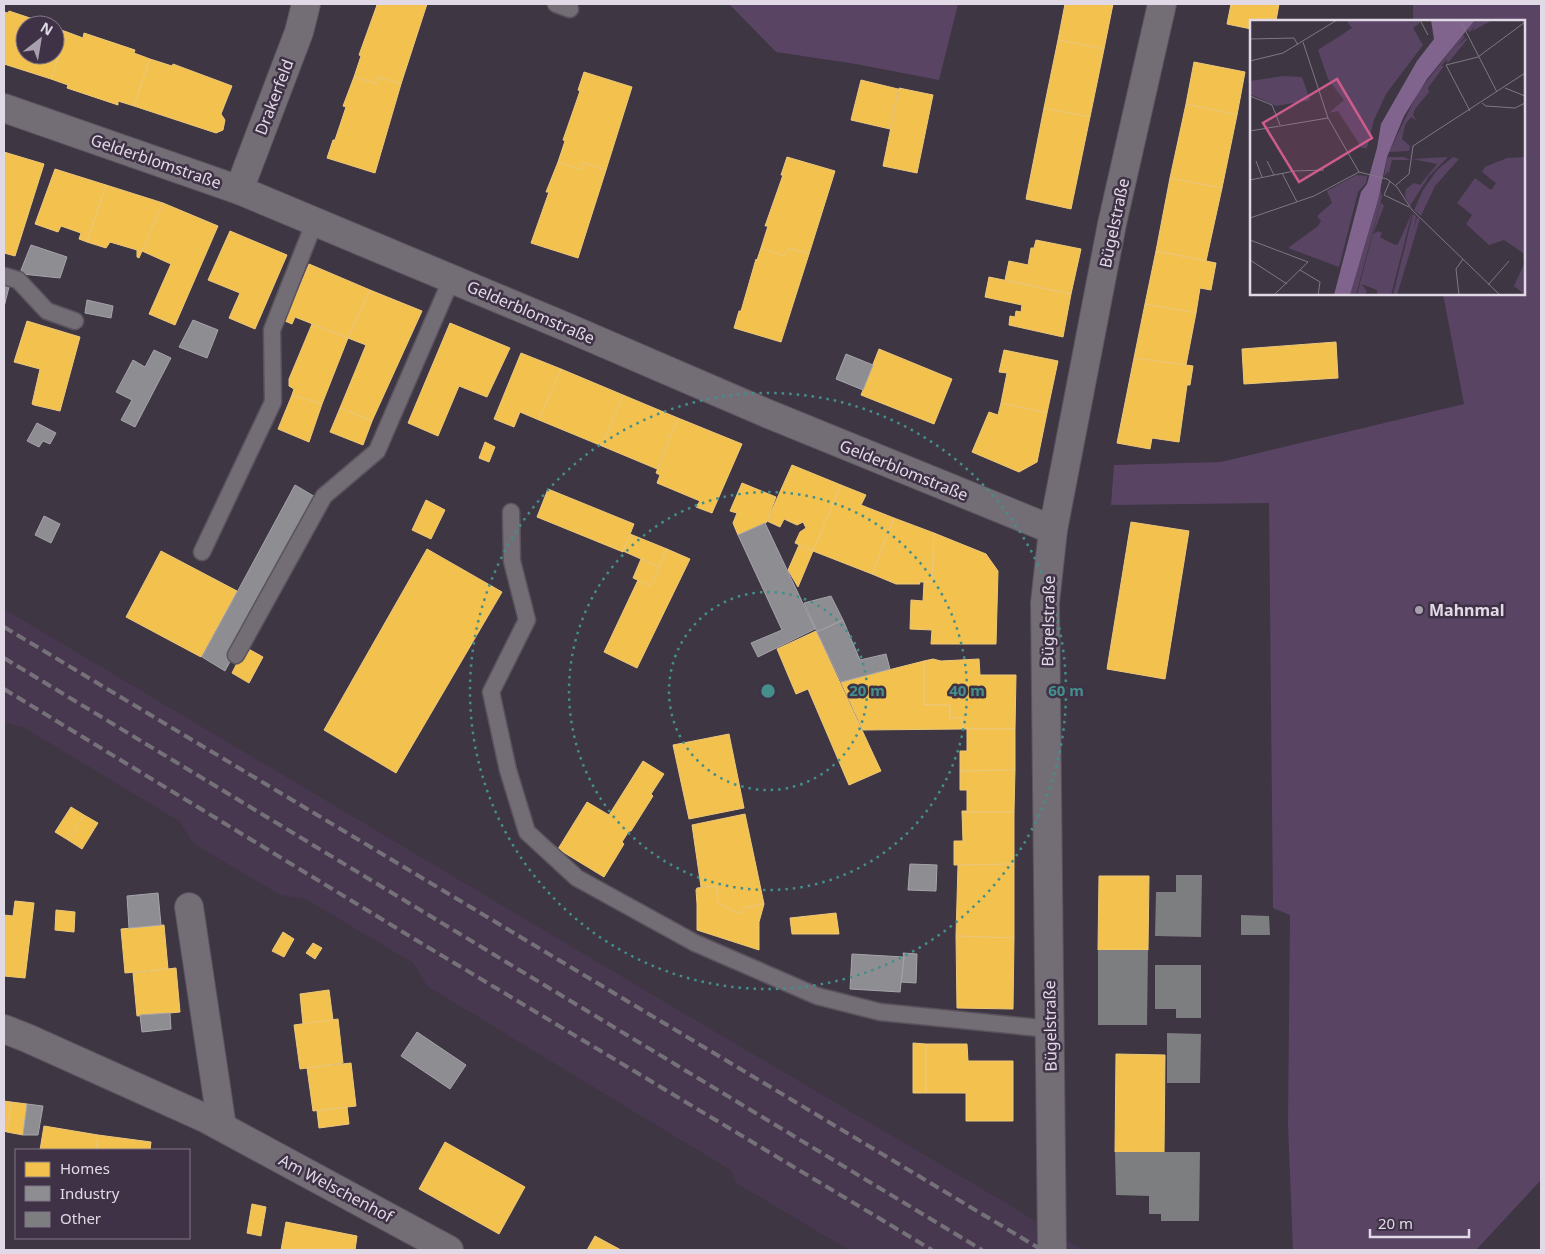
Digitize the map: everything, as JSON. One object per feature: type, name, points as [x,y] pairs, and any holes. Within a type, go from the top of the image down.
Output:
[{"type":"street","name":"Drakerfeld","points":[[239,190],[299,32],[306,4]]},
{"type":"street","name":"Bügelstraße","points":[[1052,1250],[1045,603],[1053,530],[1112,224],[1162,4]]},
{"type":"street","name":"Gelderblomstraße","points":[[4,108],[239,190],[452,278],[766,414],[1053,530]]},
{"type":"street","points":[[189,907],[214,1063],[222,1127]]},
{"type":"street","name":"Am Welschenhof","points":[[4,1029],[222,1127],[449,1250]]},
{"type":"lane","points":[[202,552],[273,402],[272,330],[315,221]]},
{"type":"lane","points":[[4,276],[18,280],[47,311],[74,321]]},
{"type":"lane","points":[[236,655],[324,496],[377,451],[452,278]]},
{"type":"lane","points":[[511,512],[512,561],[528,620],[491,692],[508,770],[527,832],[577,878],[696,943],[817,996],[880,1012],[1050,1029]]},
{"type":"shaded area","points":[[729,4],[958,4],[939,80],[856,64],[776,52]]},
{"type":"shaded area","points":[[1413,4],[1541,4],[1541,1180],[1476,1250],[1293,1250],[1288,1125],[1290,915],[1273,908],[1269,503],[1111,505],[1114,465],[1221,462],[1464,404],[1443,295],[1525,295],[1525,20],[1413,20]]},
{"type":"shaded area","points":[[4,609],[1083,1250],[849,1250],[736,1183],[732,1171],[427,986],[413,963],[306,899],[280,895],[194,844],[179,821],[23,727],[4,723]]},
{"type":"building: Homes","points":[[374,4],[427,4],[401,84],[379,77],[377,84],[354,77],[361,56],[359,55],[377,5]]},
{"type":"building: Homes","points":[[1065,4],[1113,4],[1104,49],[1058,40]]},
{"type":"building: Homes","points":[[1231,4],[1279,4],[1276,20],[1250,20],[1250,29],[1227,24]]},
{"type":"building: Homes","points":[[9,11],[21,15],[15,15],[15,65],[56,65],[51,79],[4,64],[4,12],[8,13]]},
{"type":"building: Homes","points":[[67,32],[83,38],[84,33],[135,50],[134,53],[150,59],[134,106],[118,101],[118,105],[67,88],[68,85],[51,79],[56,65],[65,65],[65,38]]},
{"type":"building: Homes","points":[[1058,40],[1104,49],[1090,117],[1044,108]]},
{"type":"building: Homes","points":[[150,59],[172,66],[173,64],[232,86],[221,114],[225,120],[223,130],[216,133],[134,106]]},
{"type":"building: Homes","points":[[1194,62],[1245,72],[1237,115],[1186,104]]},
{"type":"building: Homes","points":[[584,72],[632,87],[606,170],[583,163],[581,170],[558,162]]},
{"type":"building: Homes","points":[[354,77],[377,84],[379,77],[401,84],[375,173],[327,158],[346,107],[343,106]]},
{"type":"building: Homes","points":[[861,80],[898,89],[890,129],[851,120]]},
{"type":"building: Homes","points":[[899,88],[933,95],[917,173],[883,166]]},
{"type":"building: Homes","points":[[1186,104],[1237,115],[1222,188],[1170,178]]},
{"type":"building: Homes","points":[[1044,108],[1090,117],[1071,209],[1026,199]]},
{"type":"building: Homes","points":[[4,152],[44,164],[15,256],[4,253]]},
{"type":"building: Homes","points":[[787,157],[835,171],[809,254],[788,248],[785,256],[761,248],[768,226],[765,226],[783,175],[781,175]]},
{"type":"building: Homes","points":[[558,162],[581,170],[583,163],[606,170],[578,258],[531,243],[549,192],[546,192]]},
{"type":"building: Homes","points":[[55,169],[106,185],[87,242],[79,239],[81,233],[61,226],[58,232],[35,224]]},
{"type":"building: Homes","points":[[1170,178],[1222,188],[1206,261],[1156,251]]},
{"type":"building: Homes","points":[[106,185],[163,203],[139,258],[137,257],[137,250],[110,242],[106,248],[87,242]]},
{"type":"building: Homes","points":[[163,203],[218,226],[175,325],[149,314],[171,264],[142,251]]},
{"type":"building: Homes","points":[[230,231],[287,255],[255,329],[229,318],[240,293],[208,280]]},
{"type":"building: Homes","points":[[1036,240],[1081,249],[1071,294],[1005,280],[1009,261],[1028,265],[1031,248],[1034,248]]},
{"type":"building: Homes","points":[[761,248],[785,256],[788,248],[809,254],[781,342],[734,328]]},
{"type":"building: Homes","points":[[1156,251],[1216,263],[1211,290],[1200,288],[1196,313],[1145,304]]},
{"type":"building: Homes","points":[[309,264],[370,290],[348,338],[295,317],[292,324],[285,321]]},
{"type":"building: Homes","points":[[989,277],[1071,294],[1063,337],[1009,325],[1010,316],[1015,317],[1016,311],[1021,312],[1022,305],[985,297]]},
{"type":"building: Homes","points":[[370,290],[422,311],[372,421],[340,408],[366,345],[348,338]]},
{"type":"building: Homes","points":[[1145,304],[1196,313],[1186,365],[1134,358]]},
{"type":"building: Homes","points":[[27,321],[80,337],[60,411],[32,404],[40,369],[14,362]]},
{"type":"building: Homes","points":[[450,323],[510,348],[487,397],[459,386],[438,436],[408,423]]},
{"type":"building: Homes","points":[[312,324],[348,338],[322,404],[292,395],[294,389],[289,386],[289,379]]},
{"type":"building: Homes","points":[[1336,342],[1338,378],[1244,384],[1242,349]]},
{"type":"building: Homes","points":[[879,349],[952,379],[934,424],[861,395]]},
{"type":"building: Homes","points":[[1004,350],[1058,361],[1047,413],[1001,403],[1007,373],[999,372]]},
{"type":"building: Homes","points":[[521,353],[561,369],[539,420],[520,412],[514,427],[494,419]]},
{"type":"building: Homes","points":[[1134,358],[1193,366],[1190,385],[1187,385],[1179,442],[1152,438],[1150,449],[1117,443]]},
{"type":"building: Homes","points":[[561,369],[623,395],[602,446],[539,420]]},
{"type":"building: Homes","points":[[292,395],[322,404],[309,442],[278,429]]},
{"type":"building: Homes","points":[[623,395],[678,418],[657,469],[602,446]]},
{"type":"building: Homes","points":[[1001,403],[1047,413],[1037,462],[1019,472],[972,452],[989,412],[998,415]]},
{"type":"building: Homes","points":[[340,408],[372,421],[363,445],[330,432]]},
{"type":"building: Homes","points":[[678,418],[742,444],[712,513],[696,507],[700,501],[657,483],[660,475],[656,473]]},
{"type":"building: Homes","points":[[485,442],[495,447],[489,462],[479,458]]},
{"type":"building: Homes","points":[[792,465],[841,485],[813,551],[795,543],[800,532],[806,528],[803,522],[797,525],[784,519],[780,527],[767,521]]},
{"type":"building: Homes","points":[[742,483],[776,497],[766,523],[738,535],[733,523],[737,513],[730,511]]},
{"type":"building: Homes","points":[[841,485],[866,495],[861,505],[894,518],[872,574],[813,551]]},
{"type":"building: Homes","points":[[548,489],[634,524],[623,552],[537,517]]},
{"type":"building: Homes","points":[[426,500],[445,510],[431,539],[412,530]]},
{"type":"building: Homes","points":[[894,518],[934,533],[932,582],[896,584],[872,574]]},
{"type":"building: Homes","points":[[1131,522],[1189,531],[1165,679],[1107,669]]},
{"type":"building: Homes","points":[[934,533],[986,554],[998,571],[996,644],[931,644],[932,630],[910,629],[911,600],[923,601],[924,582],[932,582]]},
{"type":"building: Homes","points":[[630,534],[667,549],[659,567],[623,551]]},
{"type":"building: Homes","points":[[799,545],[813,551],[798,587],[788,570]]},
{"type":"building: Homes","points":[[427,549],[502,592],[396,773],[324,730]]},
{"type":"building: Homes","points":[[667,549],[690,559],[637,668],[604,652],[638,580],[651,586]]},
{"type":"building: Homes","points":[[161,551],[237,591],[201,657],[126,617]]},
{"type":"building: Homes","points":[[641,559],[659,567],[651,586],[633,578]]},
{"type":"building: Homes","points":[[816,631],[881,771],[849,785],[808,689],[796,694],[777,649]]},
{"type":"building: Homes","points":[[245,647],[263,657],[249,683],[232,673]]},
{"type":"building: Homes","points":[[933,659],[941,661],[979,659],[980,675],[1016,675],[1015,729],[962,729],[962,718],[950,718],[950,705],[924,705],[924,661]]},
{"type":"building: Homes","points":[[924,661],[924,705],[950,705],[950,718],[962,718],[962,729],[863,730],[841,682]]},
{"type":"building: Homes","points":[[967,729],[1015,729],[1015,770],[960,771],[960,751],[967,751]]},
{"type":"building: Homes","points":[[729,734],[744,808],[689,819],[673,745]]},
{"type":"building: Homes","points":[[643,761],[664,774],[651,794],[653,796],[622,842],[624,844],[604,877],[558,849],[587,802],[609,815]]},
{"type":"building: Homes","points":[[1015,770],[1014,812],[962,812],[967,811],[967,790],[960,790],[960,771]]},
{"type":"building: Homes","points":[[71,807],[84,815],[68,840],[55,832]]},
{"type":"building: Homes","points":[[962,812],[1014,812],[1014,864],[954,865],[954,841],[963,841]]},
{"type":"building: Homes","points":[[745,814],[764,904],[744,908],[741,914],[718,904],[716,886],[701,887],[692,825]]},
{"type":"building: Homes","points":[[84,815],[98,823],[82,849],[68,840]]},
{"type":"building: Homes","points":[[1014,864],[1014,938],[956,936],[958,865]]},
{"type":"building: Homes","points":[[1099,876],[1149,876],[1148,950],[1098,950]]},
{"type":"building: Homes","points":[[716,886],[718,904],[741,914],[744,908],[764,904],[759,922],[759,950],[697,930],[696,890],[697,888]]},
{"type":"building: Homes","points":[[15,901],[34,903],[25,978],[4,976],[4,915],[13,916]]},
{"type":"building: Homes","points":[[56,910],[75,912],[74,932],[55,930]]},
{"type":"building: Homes","points":[[836,913],[839,934],[792,934],[790,918]]},
{"type":"building: Homes","points":[[164,925],[168,969],[125,973],[121,929]]},
{"type":"building: Homes","points":[[283,932],[294,939],[284,957],[272,951]]},
{"type":"building: Homes","points":[[956,936],[1014,938],[1013,1009],[957,1008]]},
{"type":"building: Homes","points":[[313,943],[322,948],[315,959],[306,953]]},
{"type":"building: Homes","points":[[176,968],[180,1012],[137,1016],[133,973]]},
{"type":"building: Homes","points":[[329,990],[333,1020],[303,1024],[300,994]]},
{"type":"building: Homes","points":[[338,1019],[343,1063],[300,1069],[294,1025]]},
{"type":"building: Homes","points":[[913,1043],[926,1044],[926,1093],[913,1093]]},
{"type":"building: Homes","points":[[926,1044],[967,1044],[968,1061],[1013,1061],[1013,1121],[966,1121],[966,1093],[926,1093]]},
{"type":"building: Homes","points":[[1116,1054],[1165,1055],[1164,1153],[1115,1152]]},
{"type":"building: Homes","points":[[351,1063],[356,1106],[313,1111],[307,1068]]},
{"type":"building: Homes","points":[[4,1101],[11,1102],[7,1132],[4,1131]]},
{"type":"building: Homes","points":[[11,1102],[27,1104],[23,1135],[7,1132]]},
{"type":"building: Homes","points":[[347,1107],[349,1124],[319,1128],[317,1111]]},
{"type":"building: Homes","points":[[44,1126],[98,1135],[96,1149],[40,1149]]},
{"type":"building: Homes","points":[[98,1135],[151,1142],[150,1149],[96,1149]]},
{"type":"building: Homes","points":[[445,1142],[525,1187],[499,1234],[419,1189]]},
{"type":"building: Homes","points":[[252,1204],[266,1207],[261,1236],[247,1233]]},
{"type":"building: Homes","points":[[286,1222],[357,1236],[355,1250],[281,1250]]},
{"type":"building: Homes","points":[[595,1236],[621,1250],[587,1250]]},
{"type":"building: Industry","points":[[31,245],[67,257],[60,278],[22,274],[21,270]]},
{"type":"building: Industry","points":[[4,286],[9,287],[4,307]]},
{"type":"building: Industry","points":[[87,300],[113,306],[111,318],[85,313]]},
{"type":"building: Industry","points":[[193,320],[218,330],[207,358],[179,347]]},
{"type":"building: Industry","points":[[154,350],[171,358],[135,427],[121,420],[132,400],[116,392],[133,360],[145,367]]},
{"type":"building: Industry","points":[[846,354],[873,365],[863,390],[836,379]]},
{"type":"building: Industry","points":[[37,423],[56,433],[50,444],[43,441],[39,447],[27,441]]},
{"type":"building: Industry","points":[[295,485],[317,498],[225,671],[202,657]]},
{"type":"building: Industry","points":[[44,516],[60,524],[51,543],[35,535]]},
{"type":"building: Industry","points":[[765,523],[815,629],[758,657],[751,643],[782,630],[738,535]]},
{"type":"building: Industry","points":[[831,596],[843,620],[817,632],[804,603]]},
{"type":"building: Industry","points":[[843,620],[860,660],[886,654],[890,669],[841,682],[817,632]]},
{"type":"building: Industry","points":[[910,864],[937,865],[936,891],[908,890]]},
{"type":"building: Industry","points":[[158,893],[161,925],[129,928],[127,896]]},
{"type":"building: Industry","points":[[903,953],[917,954],[916,983],[901,982]]},
{"type":"building: Industry","points":[[852,954],[904,957],[900,992],[850,989]]},
{"type":"building: Industry","points":[[170,1013],[171,1029],[142,1032],[140,1015]]},
{"type":"building: Industry","points":[[417,1032],[466,1065],[450,1089],[401,1056]]},
{"type":"building: Industry","points":[[27,1104],[43,1106],[38,1135],[23,1135]]},
{"type":"building: Other","points":[[1176,875],[1202,875],[1201,937],[1155,936],[1156,892],[1176,892]]},
{"type":"building: Other","points":[[1241,915],[1269,916],[1270,935],[1241,935]]},
{"type":"building: Other","points":[[1098,950],[1148,950],[1147,1025],[1098,1025]]},
{"type":"building: Other","points":[[1155,965],[1201,965],[1201,1018],[1176,1018],[1176,1009],[1155,1009]]},
{"type":"building: Other","points":[[1167,1033],[1201,1034],[1200,1083],[1167,1083]]},
{"type":"building: Other","points":[[1115,1152],[1200,1152],[1199,1221],[1161,1221],[1161,1214],[1149,1214],[1149,1196],[1116,1195]]},
{"type":"railway","points":[[4,627],[1042,1250]]},
{"type":"railway","points":[[4,658],[982,1250]]},
{"type":"railway","points":[[4,689],[416,940],[932,1250]]},
{"type":"place","name":"Mahnmal","points":[[1419,610]]}]
